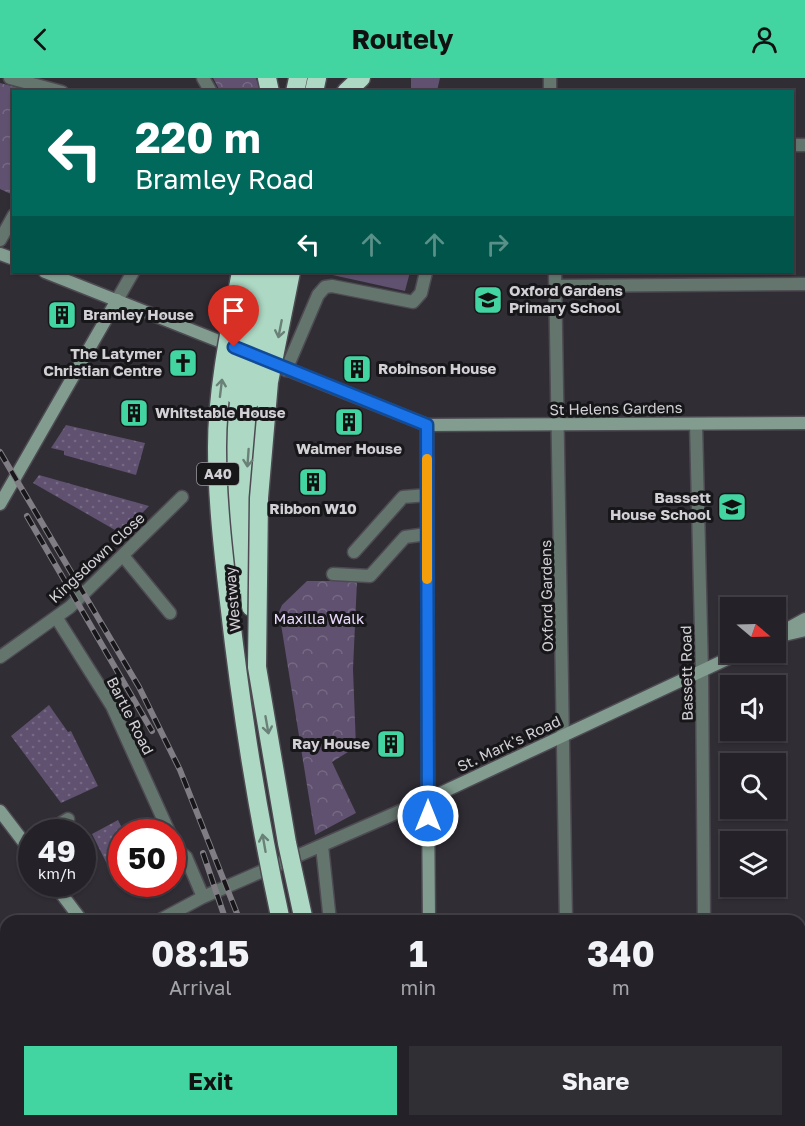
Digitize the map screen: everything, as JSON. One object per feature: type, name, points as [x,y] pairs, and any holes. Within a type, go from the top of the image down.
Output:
[{"type":"highway","points":[[348,90],[361,78]]},
{"type":"highway","name":"A40","points":[[237,677],[221,527],[217,447],[221,389],[241,273]]},
{"type":"highway","name":"Westway","points":[[256,273],[237,396],[232,497],[237,677],[264,845],[280,915]]},
{"type":"highway","name":"Westway","points":[[274,273],[252,399],[245,502],[248,572],[257,668],[287,843],[303,915]]},
{"type":"highway","name":"A40","points":[[257,668],[261,475],[269,382],[291,273]]},
{"type":"street","points":[[10,78],[55,90]]},
{"type":"street","points":[[0,240],[12,219]]},
{"type":"street","points":[[48,273],[427,425],[429,915]]},
{"type":"street","points":[[0,504],[132,273]]},
{"type":"street","points":[[286,370],[318,295],[324,287],[332,286],[413,302],[421,293],[426,273]]},
{"type":"street","name":"Oxford Gardens","points":[[555,273],[566,915]]},
{"type":"street","points":[[555,286],[805,284]]},
{"type":"street","name":"St Helens Gardens","points":[[427,425],[805,423]]},
{"type":"street","name":"Bassett Road","points":[[696,424],[702,672],[704,915]]},
{"type":"street","points":[[354,552],[403,497],[427,495]]},
{"type":"street","name":"Kingsdown Close","points":[[0,657],[56,617],[124,557],[182,497]]},
{"type":"street","points":[[333,574],[370,576],[405,537],[427,534]]},
{"type":"street","points":[[124,557],[170,613]]},
{"type":"street","name":"Bartle Road","points":[[56,617],[112,706],[163,819]]},
{"type":"street","points":[[786,630],[805,619]]},
{"type":"street","points":[[786,634],[805,630]]},
{"type":"street","name":"St. Mark's Road","points":[[180,915],[203,897],[428,799],[720,663]]},
{"type":"street","points":[[0,811],[18,833]]},
{"type":"street","points":[[322,846],[329,915]]},
{"type":"street","points":[[186,857],[203,897]]},
{"type":"street","points":[[64,897],[77,915]]},
{"type":"green space","points":[[213,78],[256,78],[260,90],[219,90]]},
{"type":"green space","points":[[411,78],[440,78],[437,90],[411,90]]},
{"type":"green space","points":[[0,83],[27,90],[12,90],[12,195],[0,189]]},
{"type":"green space","points":[[324,273],[410,273],[405,291]]},
{"type":"green space","points":[[66,425],[145,443],[136,475],[64,455],[64,451],[51,448]]},
{"type":"green space","points":[[39,475],[149,506],[122,534],[33,483]]},
{"type":"green space","name":"Maxilla Walk","points":[[307,581],[357,581],[353,669],[356,747],[332,762],[356,813],[315,835],[279,612],[282,605]]},
{"type":"green space","points":[[49,705],[68,732],[71,731],[98,786],[61,803],[11,736]]},
{"type":"green space","points":[[108,825],[108,866],[96,842],[96,832]]},
{"type":"railway","points":[[0,452],[139,687],[180,770],[238,915]]},
{"type":"railway","points":[[27,516],[152,731]]},
{"type":"railway","points":[[203,853],[224,915]]},
{"type":"slow traffic","points":[[427,459],[427,579]]},
{"type":"place","name":"Oxford Gardens Primary School","points":[[488,300]]},
{"type":"place","name":"Bramley House","points":[[62,315]]},
{"type":"place","name":"The Latymer Christian Centre","points":[[183,363]]},
{"type":"place","name":"Robinson House","points":[[357,369]]},
{"type":"place","name":"Whitstable House","points":[[134,413]]},
{"type":"place","name":"Walmer House","points":[[349,422]]},
{"type":"place","name":"Ribbon W10","points":[[313,482]]},
{"type":"place","name":"Bassett House School","points":[[732,507]]},
{"type":"place","name":"Ray House","points":[[391,744]]},
{"type":"route","points":[[234,347],[304,378],[427,425],[428,816]]}]
